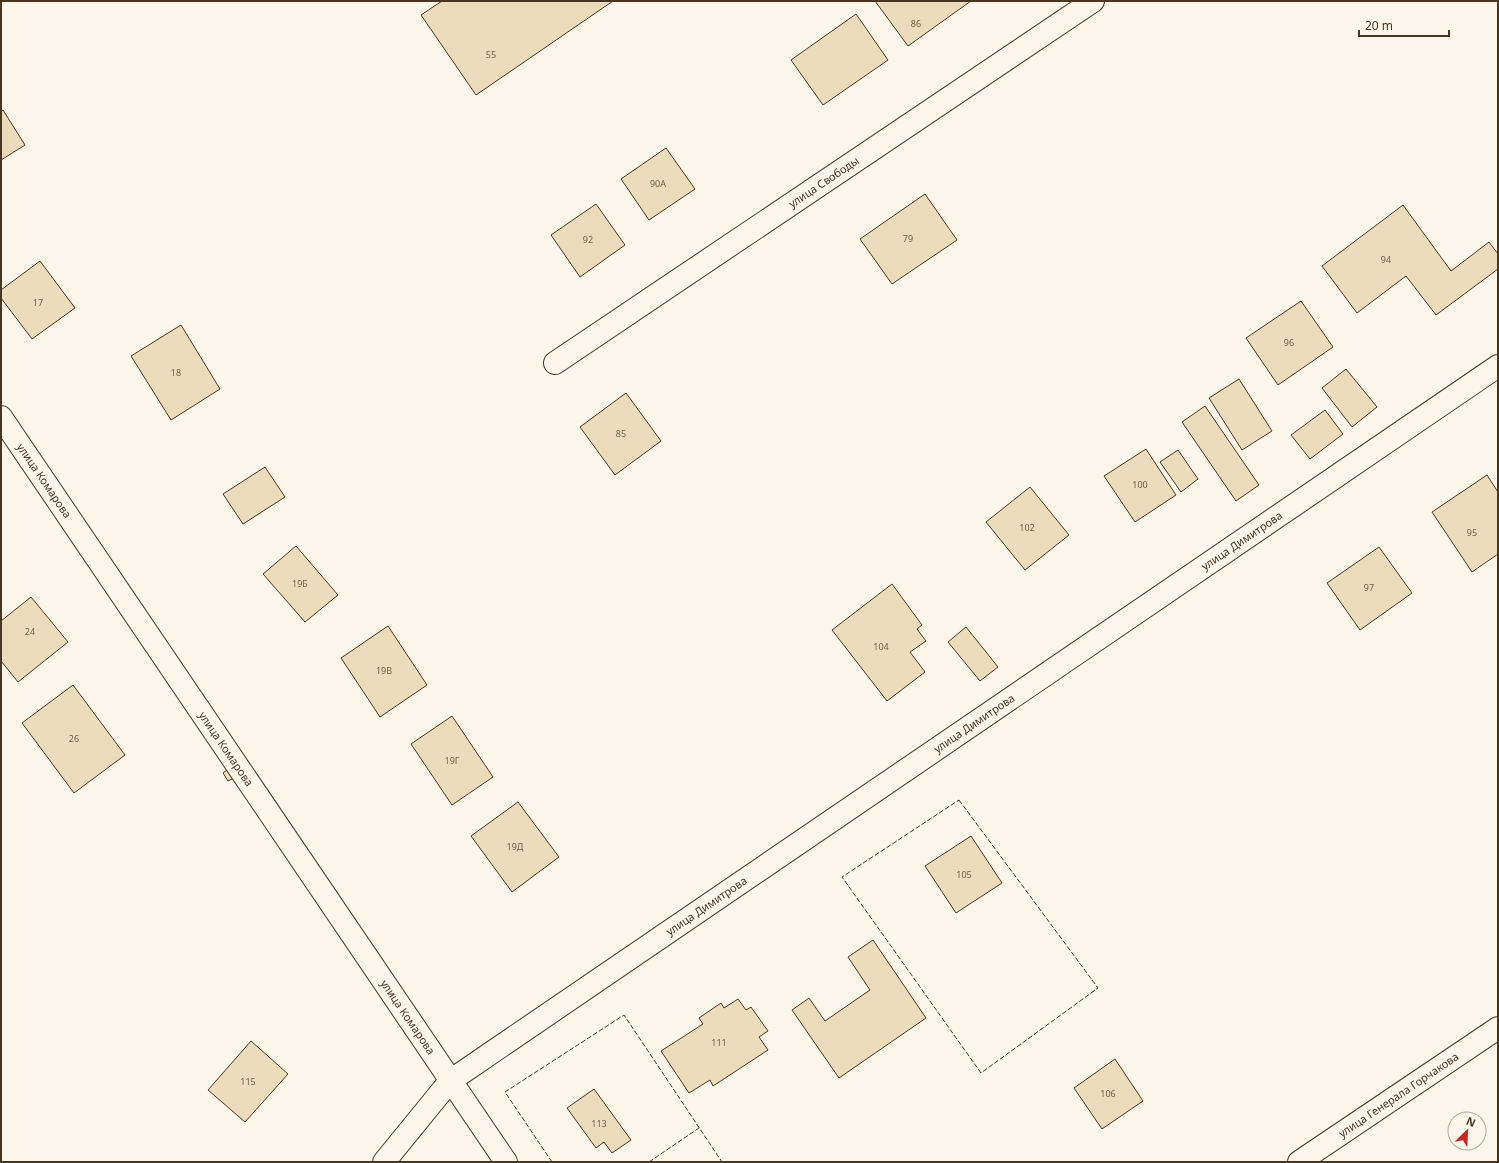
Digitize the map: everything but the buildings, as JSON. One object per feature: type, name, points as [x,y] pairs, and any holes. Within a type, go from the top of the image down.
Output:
[{"type":"street","name":"улица Свободы","points":[[555,363],[1093,1]]},
{"type":"street","name":"улица Димитрова","points":[[450,1080],[1498,366]]},
{"type":"street","name":"улица Комарова","points":[[1,417],[506,1162]]},
{"type":"street","name":"улица Генерала Горчакова","points":[[1299,1162],[1498,1028]]},
{"type":"street","points":[[384,1162],[450,1080]]},
{"type":"fence","points":[[959,800],[1098,988],[981,1073],[842,877],[959,800]]},
{"type":"fence","points":[[552,1162],[505,1092],[624,1015],[722,1162]]},
{"type":"fence","points":[[649,1162],[699,1128]]}]
